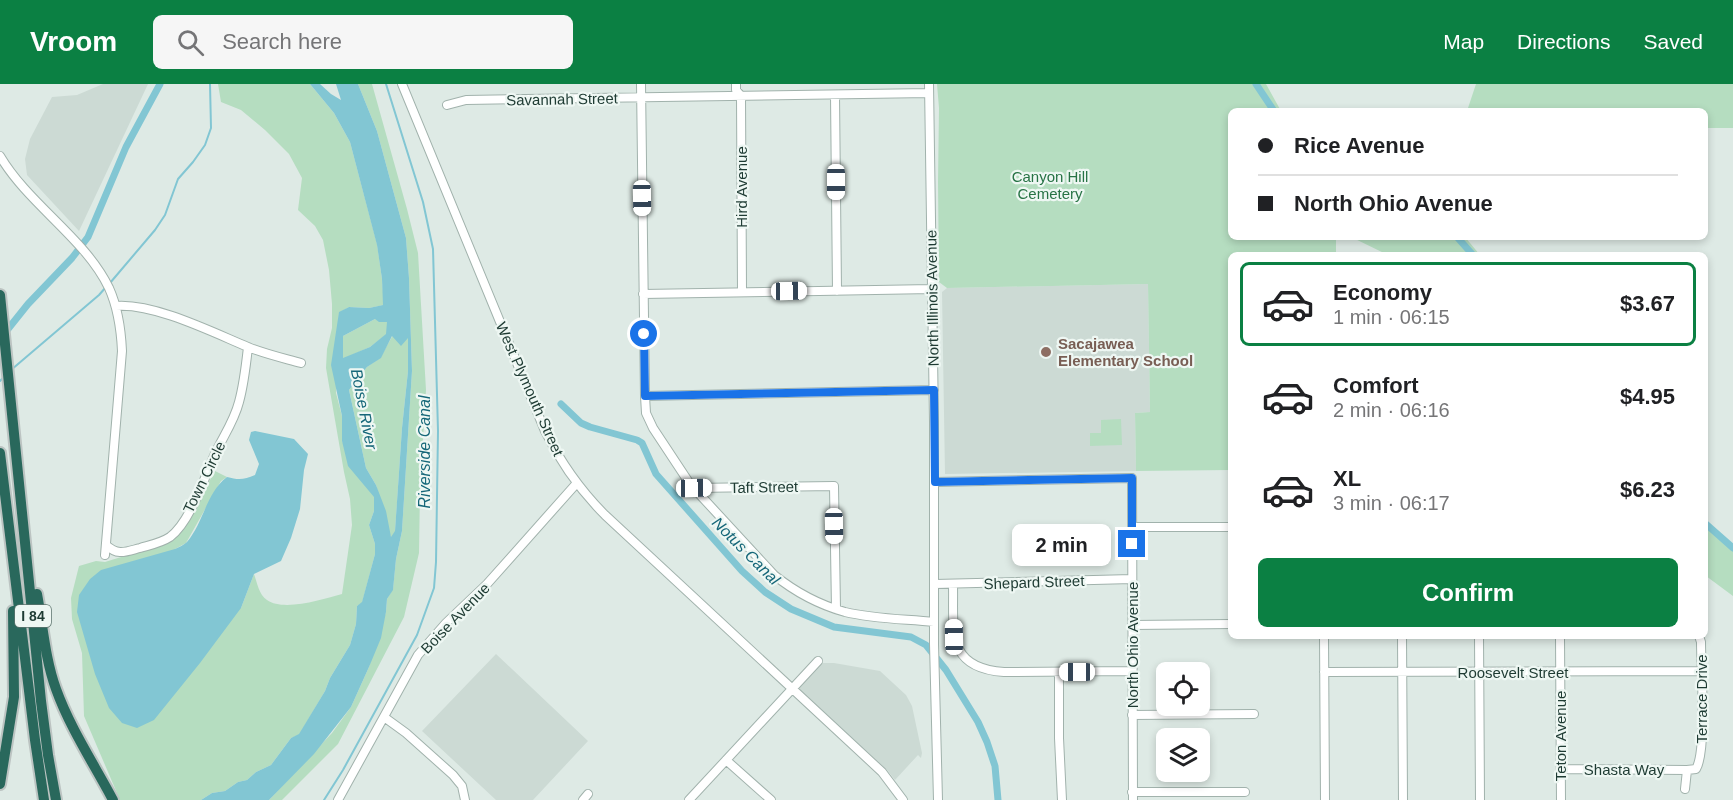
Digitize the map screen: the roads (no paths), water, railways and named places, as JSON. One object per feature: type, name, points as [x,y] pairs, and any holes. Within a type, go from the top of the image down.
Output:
[{"type":"highway","name":"I 84","points":[[0,295],[52,799]]},
{"type":"highway","name":"I 84","points":[[0,453],[35,740],[52,799]]},
{"type":"highway","points":[[22,506],[50,669],[64,710],[113,800]]},
{"type":"highway","points":[[0,783],[14,697],[11,551]]},
{"type":"street","name":"West Plymouth Street","points":[[402,84],[545,431],[576,484],[605,515],[882,772],[903,800]]},
{"type":"street","points":[[641,84],[645,396],[646,413],[653,428],[694,488],[774,574],[789,586],[836,609],[934,622]]},
{"type":"street","name":"Hird Avenue","points":[[736,84],[736,90],[741,96],[742,292]]},
{"type":"street","name":"Savannah Street","points":[[447,105],[466,100],[835,95],[929,88]]},
{"type":"street","name":"North Illinois Avenue","points":[[929,88],[935,482],[934,644],[938,800]]},
{"type":"street","points":[[835,95],[837,291]]},
{"type":"street","points":[[0,156],[8,170],[29,195],[97,268],[116,306],[122,351],[105,555]]},
{"type":"street","points":[[643,294],[932,289]]},
{"type":"street","points":[[116,306],[140,307],[173,317],[248,347],[301,363]]},
{"type":"street","name":"Town Circle","points":[[106,545],[118,553],[126,552],[162,542],[179,527],[235,415],[248,347]]},
{"type":"street","points":[[645,396],[934,390]]},
{"type":"street","name":"North Ohio Avenue","points":[[935,482],[1132,478],[1132,796]]},
{"type":"street","name":"Boise Avenue","points":[[339,800],[418,655],[432,638],[487,584],[576,484]]},
{"type":"street","name":"Taft Street","points":[[694,488],[834,486],[836,609]]},
{"type":"street","points":[[1132,527],[1228,527]]},
{"type":"street","name":"Shepard Street","points":[[935,584],[1132,579]]},
{"type":"street","points":[[953,584],[954,637],[962,656],[971,664],[990,671],[1131,671]]},
{"type":"street","points":[[1132,625],[1228,624]]},
{"type":"street","points":[[1324,639],[1325,800]]},
{"type":"street","points":[[1402,639],[1403,800]]},
{"type":"street","points":[[1479,639],[1480,800]]},
{"type":"street","name":"Teton Avenue","points":[[1560,639],[1561,800]]},
{"type":"street","name":"Terrace Drive","points":[[1685,789],[1688,770],[1696,769],[1698,766],[1702,746],[1700,639]]},
{"type":"street","points":[[689,800],[818,661]]},
{"type":"street","name":"Roosevelt Street","points":[[1324,672],[1701,671]]},
{"type":"street","points":[[1059,672],[1062,800]]},
{"type":"street","points":[[1132,715],[1254,714]]},
{"type":"street","points":[[384,717],[406,733],[453,775],[462,786],[465,800]]},
{"type":"street","points":[[726,760],[771,800]]},
{"type":"street","name":"Shasta Way","points":[[1561,769],[1688,770]]},
{"type":"street","points":[[1132,796],[1245,792]]},
{"type":"water","points":[[310,84],[320,84],[341,100],[336,84],[358,84],[377,131],[406,238],[412,371],[402,531],[393,590],[387,599],[381,638],[351,707],[314,754],[269,800],[201,800],[212,793],[225,791],[238,782],[247,780],[256,772],[271,765],[291,738],[299,734],[350,645],[356,624],[357,606],[362,602],[375,554],[375,544],[369,525],[374,511],[374,497],[348,466],[342,441],[342,416],[331,365],[339,312],[349,307],[369,308],[383,305],[382,279],[377,245],[350,142],[334,113]],"holes":[[[375,319],[379,322],[387,322],[386,334],[370,347],[343,358],[343,336]],[[392,336],[401,346],[408,338],[408,371],[395,531],[391,537],[386,511],[376,485],[366,468],[349,390],[367,367],[381,358]]]},
{"type":"water","points":[[251,432],[294,439],[308,454],[300,509],[281,561],[254,574],[241,608],[154,720],[137,728],[122,723],[109,708],[95,674],[77,612],[79,595],[90,579],[101,570],[175,549],[187,542],[214,491],[227,477],[241,479],[255,475],[259,464],[249,440]]},
{"type":"waterway","points":[[4,334],[88,237],[126,147],[160,84]]},
{"type":"waterway","points":[[110,283],[155,230],[165,215],[178,179],[205,145],[211,128],[210,84]]},
{"type":"waterway","name":"Riverside Canal","points":[[324,800],[343,770],[417,635],[434,588],[438,431],[433,249],[423,202],[386,84]]},
{"type":"waterway","points":[[1256,84],[1272,108]]},
{"type":"waterway","points":[[1460,240],[1470,252]]},
{"type":"waterway","points":[[11,370],[106,287]]},
{"type":"waterway","points":[[0,381],[5,376]]},
{"type":"waterway","name":"Notus Canal","points":[[561,404],[581,423],[642,443],[656,474],[742,571],[765,592],[791,609],[834,627],[911,637],[926,645],[946,670],[978,722],[995,766],[998,800]]},
{"type":"waterway","points":[[1708,526],[1733,548]]},
{"type":"place","name":"Sacajawea Elementary School","points":[[1046,352]]},
{"type":"park label","name":"Canyon Hill Cemetery","points":[[1050,184]]},
{"type":"water label","name":"Boise River","points":[[364,409]]}]
